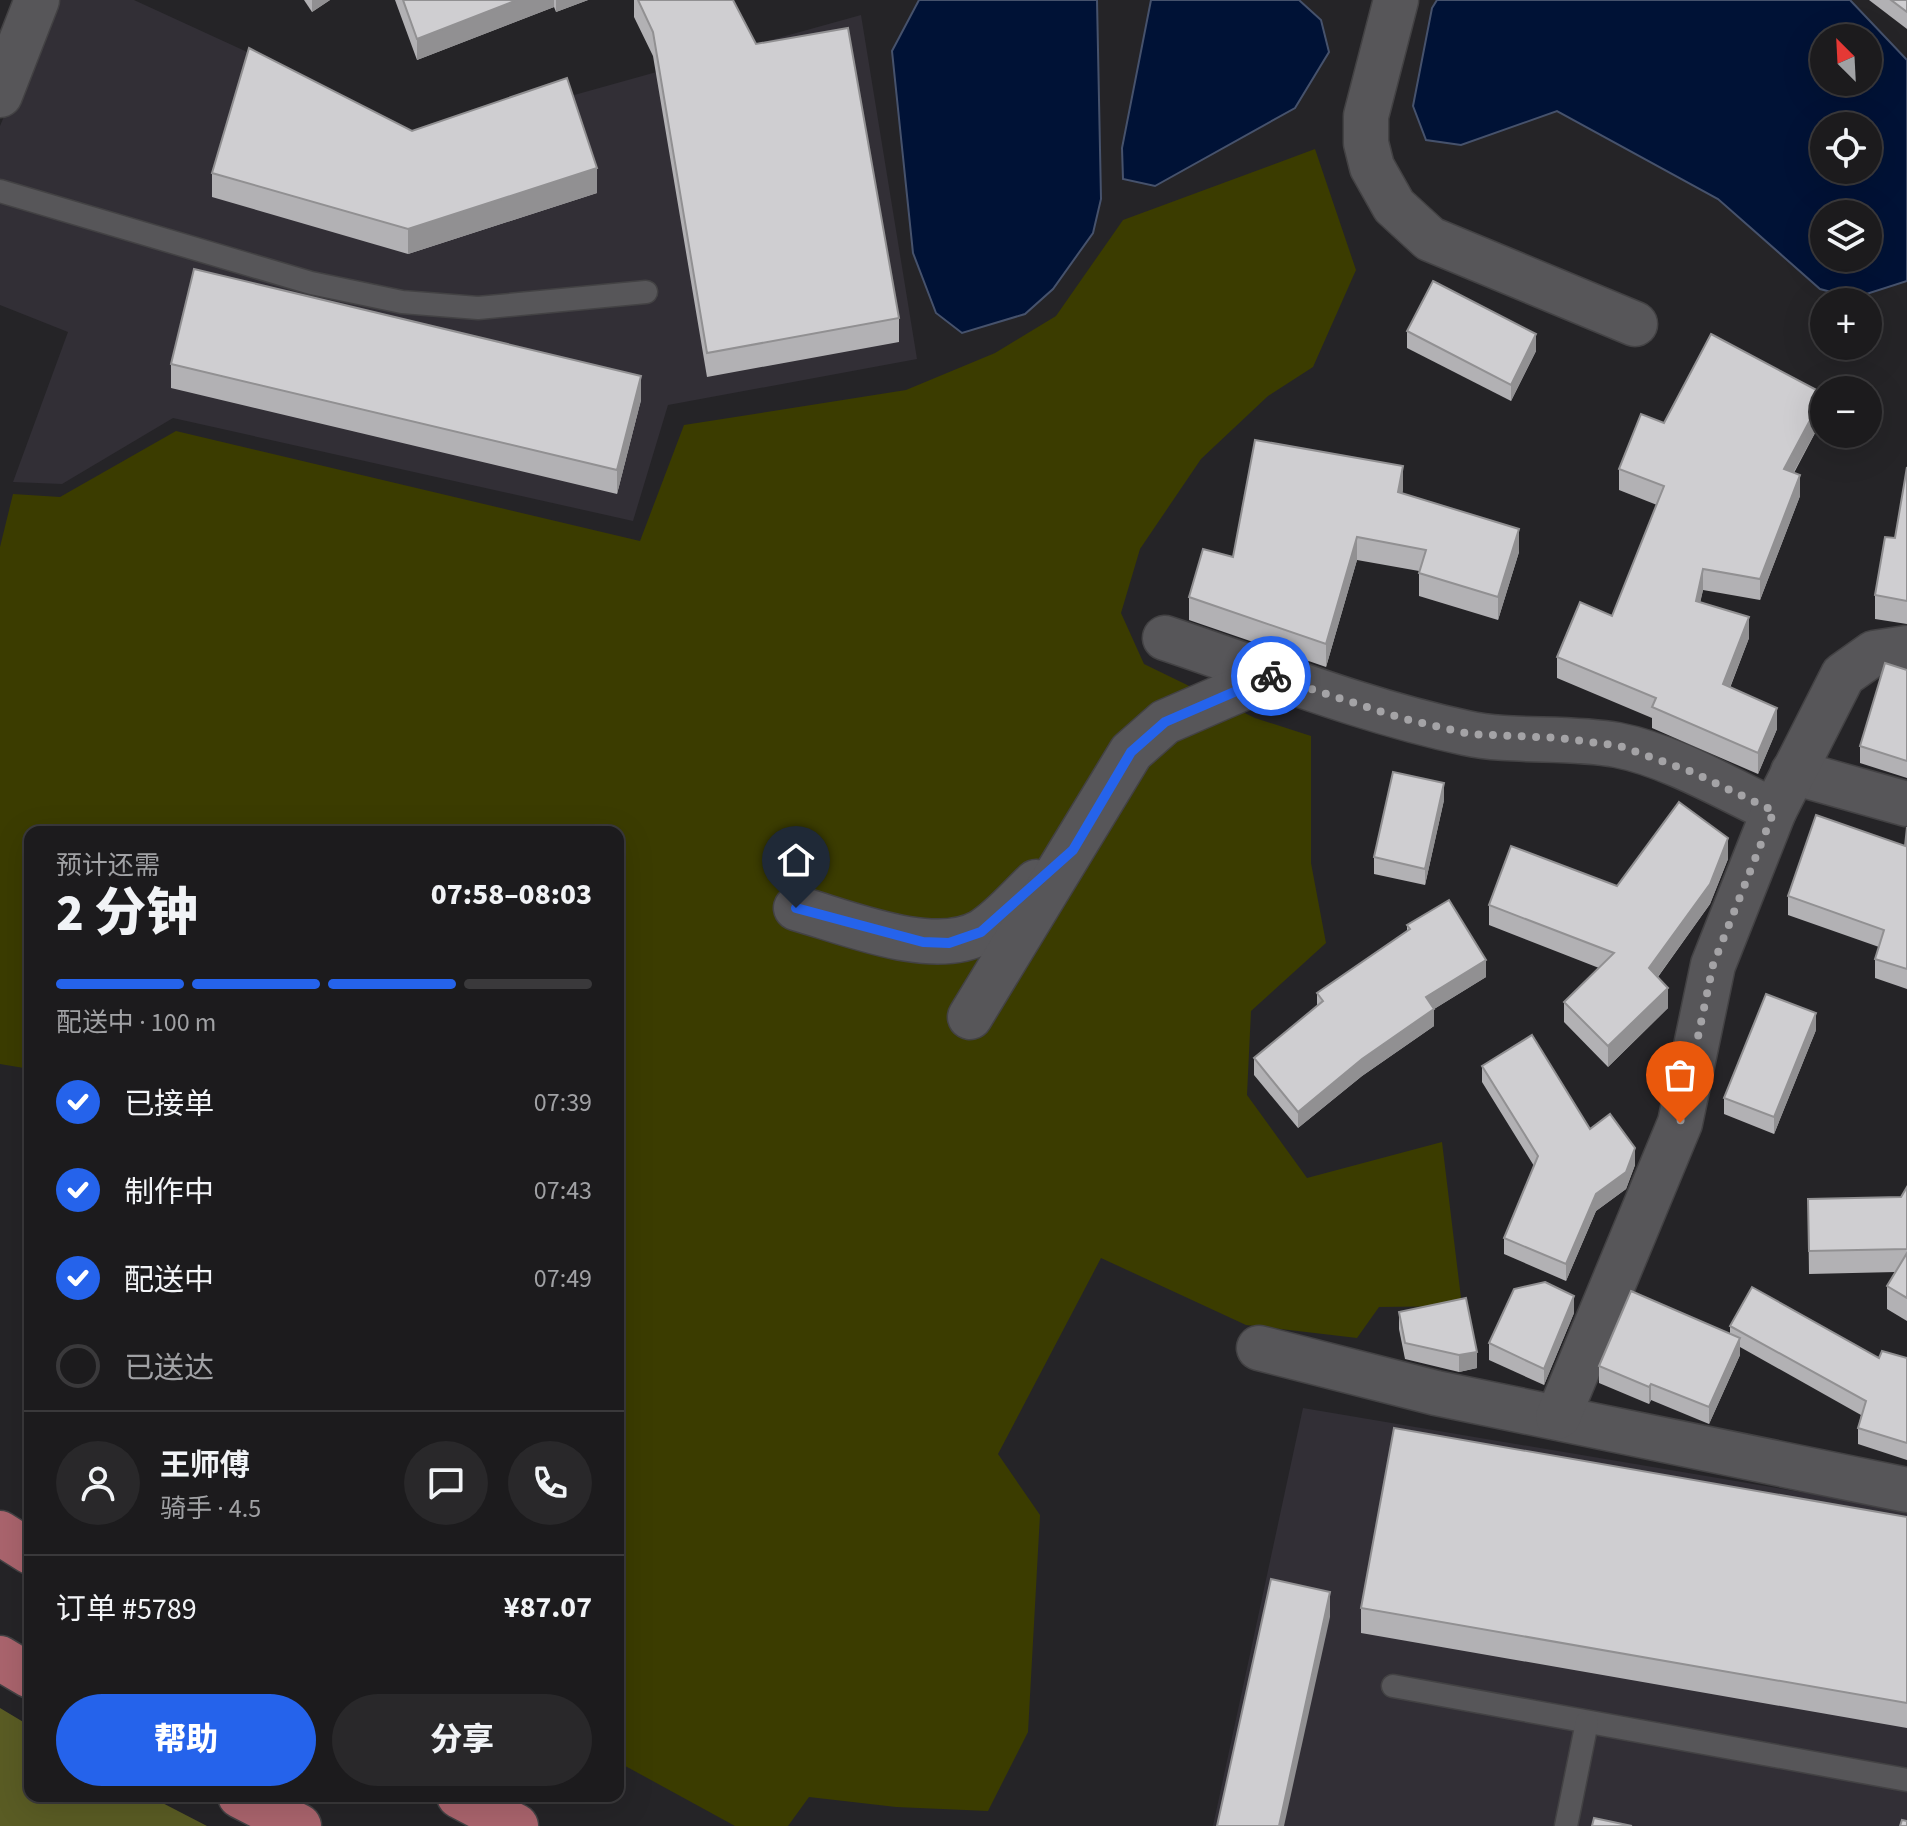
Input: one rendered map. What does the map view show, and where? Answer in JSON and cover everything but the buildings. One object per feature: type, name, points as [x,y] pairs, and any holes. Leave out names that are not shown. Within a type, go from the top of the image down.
[{"type":"main road","points":[[0,1533],[24,1548]]},
{"type":"main road","points":[[0,1658],[24,1672]]},
{"type":"main road","points":[[252,1802],[299,1826]]},
{"type":"main road","points":[[470,1802],[516,1826]]},
{"type":"street","points":[[0,95],[37,0]]},
{"type":"street","points":[[1396,0],[1366,116],[1366,143],[1372,167],[1394,206],[1430,239],[1635,324]]},
{"type":"street","points":[[1165,638],[1401,718],[1470,734],[1560,738],[1620,746],[1692,772],[1774,811]]},
{"type":"street","points":[[1558,1417],[1680,1123],[1713,965],[1774,811],[1843,675],[1874,653],[1907,648]]},
{"type":"street","points":[[970,1017],[1131,752],[1165,722],[1273,675]]},
{"type":"street","points":[[1793,772],[1907,804]]},
{"type":"street","points":[[796,908],[923,942],[949,943],[981,932],[1073,850]]},
{"type":"street","points":[[1259,1348],[1436,1393],[1907,1490]]},
{"type":"lane","points":[[0,191],[311,283],[402,302],[478,308],[646,292]]},
{"type":"lane","points":[[1393,1686],[1907,1780]]},
{"type":"lane","points":[[1566,1826],[1587,1722]]},
{"type":"shaded area","points":[[52,0],[134,0],[245,51],[413,140],[861,15],[917,359],[668,405],[633,521],[173,418],[62,484],[13,482],[68,332],[0,305],[0,126]]},
{"type":"shaded area","points":[[1315,149],[1356,270],[1313,367],[1268,396],[1201,459],[1140,549],[1121,613],[1144,664],[1255,718],[1311,736],[1311,863],[1326,943],[1251,1011],[1247,1095],[1307,1178],[1442,1142],[1462,1306],[1379,1307],[1357,1338],[1246,1325],[1101,1258],[998,1454],[1040,1515],[1028,1732],[988,1811],[896,1807],[809,1797],[788,1826],[735,1826],[624,1765],[624,826],[24,826],[24,1068],[0,1064],[0,547],[13,494],[60,497],[176,431],[640,541],[684,425],[906,390],[995,353],[1056,316],[1123,220]]},
{"type":"shaded area","points":[[1303,1408],[1907,1510],[1907,1826],[1213,1826]]},
{"type":"shaded area","points":[[0,1708],[24,1722],[24,1802],[161,1802],[207,1826],[0,1826]]},
{"type":"water","points":[[919,0],[1097,0],[1101,199],[1093,233],[1053,289],[1025,314],[962,333],[936,313],[913,253],[892,51]]},
{"type":"water","points":[[1151,0],[1299,0],[1321,20],[1329,52],[1295,108],[1155,186],[1123,179],[1122,148]]},
{"type":"water","points":[[1437,0],[1850,0],[1873,24],[1810,24],[1810,96],[1882,96],[1882,34],[1907,60],[1907,281],[1882,289],[1819,288],[1718,199],[1557,111],[1461,145],[1426,140],[1413,106],[1432,8]]},
{"type":"way so far","points":[[1271,676],[1401,718],[1470,734],[1560,738],[1620,746],[1692,772],[1774,811],[1729,917],[1713,965],[1680,1123]]},
{"type":"route","points":[[796,908],[923,942],[949,943],[981,932],[1073,850],[1131,752],[1165,722],[1271,676]]}]
